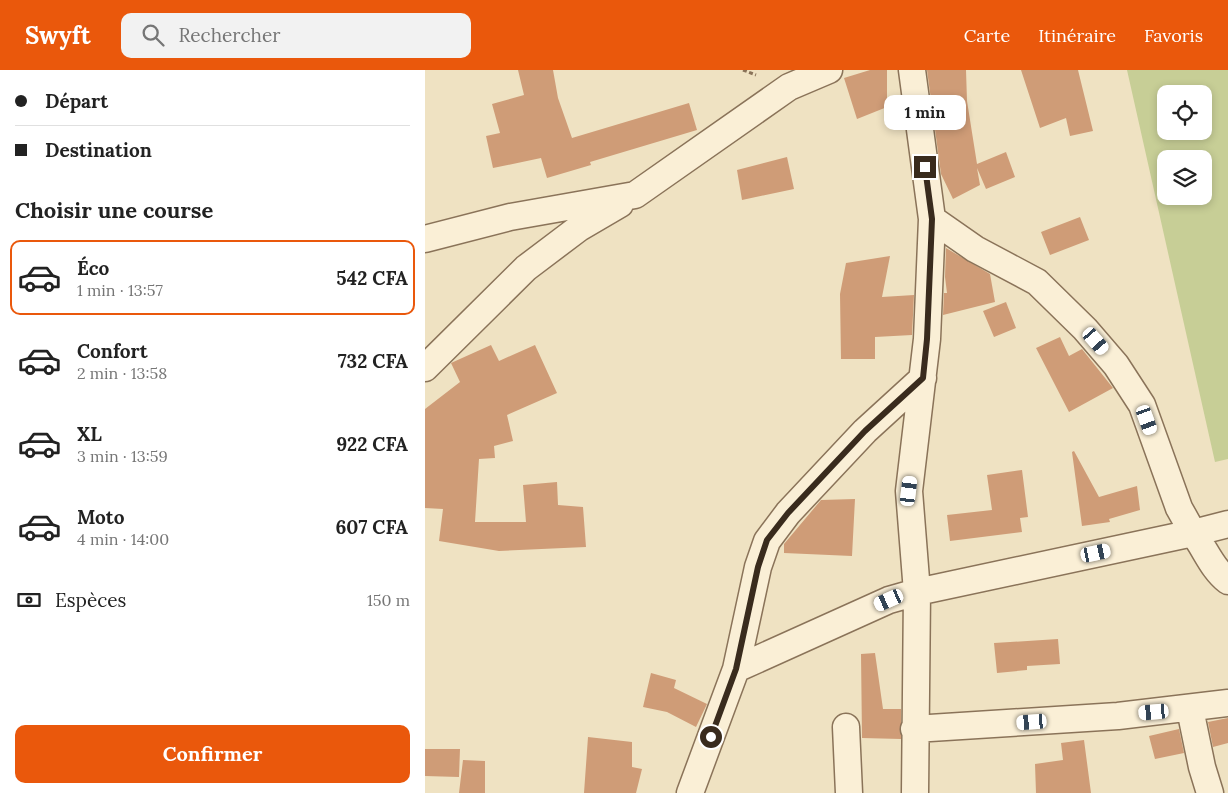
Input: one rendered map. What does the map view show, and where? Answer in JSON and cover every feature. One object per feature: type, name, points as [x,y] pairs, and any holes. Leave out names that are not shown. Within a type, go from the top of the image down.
[{"type":"street","points":[[425,368],[526,268],[579,228],[635,196],[789,87],[829,70]]},
{"type":"street","points":[[912,70],[932,219],[927,339],[909,491],[917,592],[914,729],[915,793]]},
{"type":"street","points":[[425,239],[510,218],[635,196]]},
{"type":"street","points":[[932,219],[975,249],[1037,282],[1085,329],[1116,365],[1142,405],[1179,508],[1214,566],[1228,581]]},
{"type":"street","points":[[690,793],[736,669],[758,567],[767,540],[788,513],[865,431],[923,378]]},
{"type":"street","points":[[736,669],[889,600],[917,592],[1228,524]]},
{"type":"street","points":[[914,729],[1190,709],[1228,703]]},
{"type":"street","points":[[1190,709],[1201,766],[1210,793]]},
{"type":"street","points":[[846,727],[849,793]]},
{"type":"green space","points":[[1127,70],[1228,70],[1228,459],[1215,462],[1157,205],[1212,205],[1212,150],[1157,150],[1157,204]]},
{"type":"building","points":[[518,70],[553,70],[558,98],[572,138],[689,103],[697,130],[590,162],[591,165],[547,178],[541,158],[493,168],[486,136],[500,133],[492,104],[524,95]]},
{"type":"building","points":[[870,70],[887,70],[887,107],[857,119],[844,78]]},
{"type":"building","points":[[927,70],[966,70],[967,101],[977,164],[1006,152],[1015,177],[986,189],[977,168],[980,185],[953,199],[941,174]]},
{"type":"building","points":[[1021,70],[1078,70],[1093,131],[1070,136],[1066,118],[1040,128]]},
{"type":"building","points":[[787,157],[794,189],[742,200],[737,170]]},
{"type":"building","points":[[1080,217],[1089,240],[1050,255],[1041,232]]},
{"type":"building","points":[[946,248],[990,274],[995,302],[943,315],[944,293],[947,293],[945,277]]},
{"type":"building","points":[[890,256],[882,297],[914,295],[912,335],[875,337],[875,359],[841,359],[840,294],[846,263]]},
{"type":"building","points":[[1006,302],[1016,328],[994,337],[983,311]]},
{"type":"building","points":[[1060,337],[1069,356],[1082,349],[1113,388],[1069,412],[1036,348]]},
{"type":"building","points":[[491,345],[499,361],[535,345],[557,393],[507,415],[513,441],[494,446],[495,458],[479,459],[475,522],[526,522],[523,485],[557,482],[558,505],[583,507],[586,547],[499,551],[439,541],[443,509],[425,508],[425,409],[460,382],[451,363]]},
{"type":"building","points":[[1074,451],[1099,497],[1137,486],[1140,510],[1109,519],[1110,522],[1082,526],[1072,452]]},
{"type":"building","points":[[1022,470],[1028,517],[1020,518],[1022,532],[950,541],[947,515],[992,510],[987,475]]},
{"type":"building","points":[[855,499],[852,556],[784,553],[784,544],[821,500]]},
{"type":"building","points":[[1058,639],[1060,664],[1027,666],[1027,670],[997,673],[994,643]]},
{"type":"building","points":[[875,653],[883,709],[901,709],[901,739],[862,738],[861,654]]},
{"type":"building","points":[[651,673],[676,680],[674,688],[707,704],[696,727],[667,712],[643,707]]},
{"type":"building","points":[[1228,718],[1228,743],[1213,747],[1208,722]]},
{"type":"building","points":[[1179,729],[1184,753],[1155,759],[1149,736]]},
{"type":"building","points":[[588,737],[632,742],[632,767],[642,769],[636,793],[584,793]]},
{"type":"building","points":[[1084,740],[1091,793],[1036,793],[1035,764],[1063,760],[1061,743]]},
{"type":"building","points":[[425,749],[460,749],[459,777],[425,776]]},
{"type":"building","points":[[463,760],[485,761],[485,793],[459,793]]},
{"type":"route","points":[[711,737],[736,669],[758,567],[767,540],[788,513],[865,431],[923,378],[927,339],[932,219],[925,167]]}]
